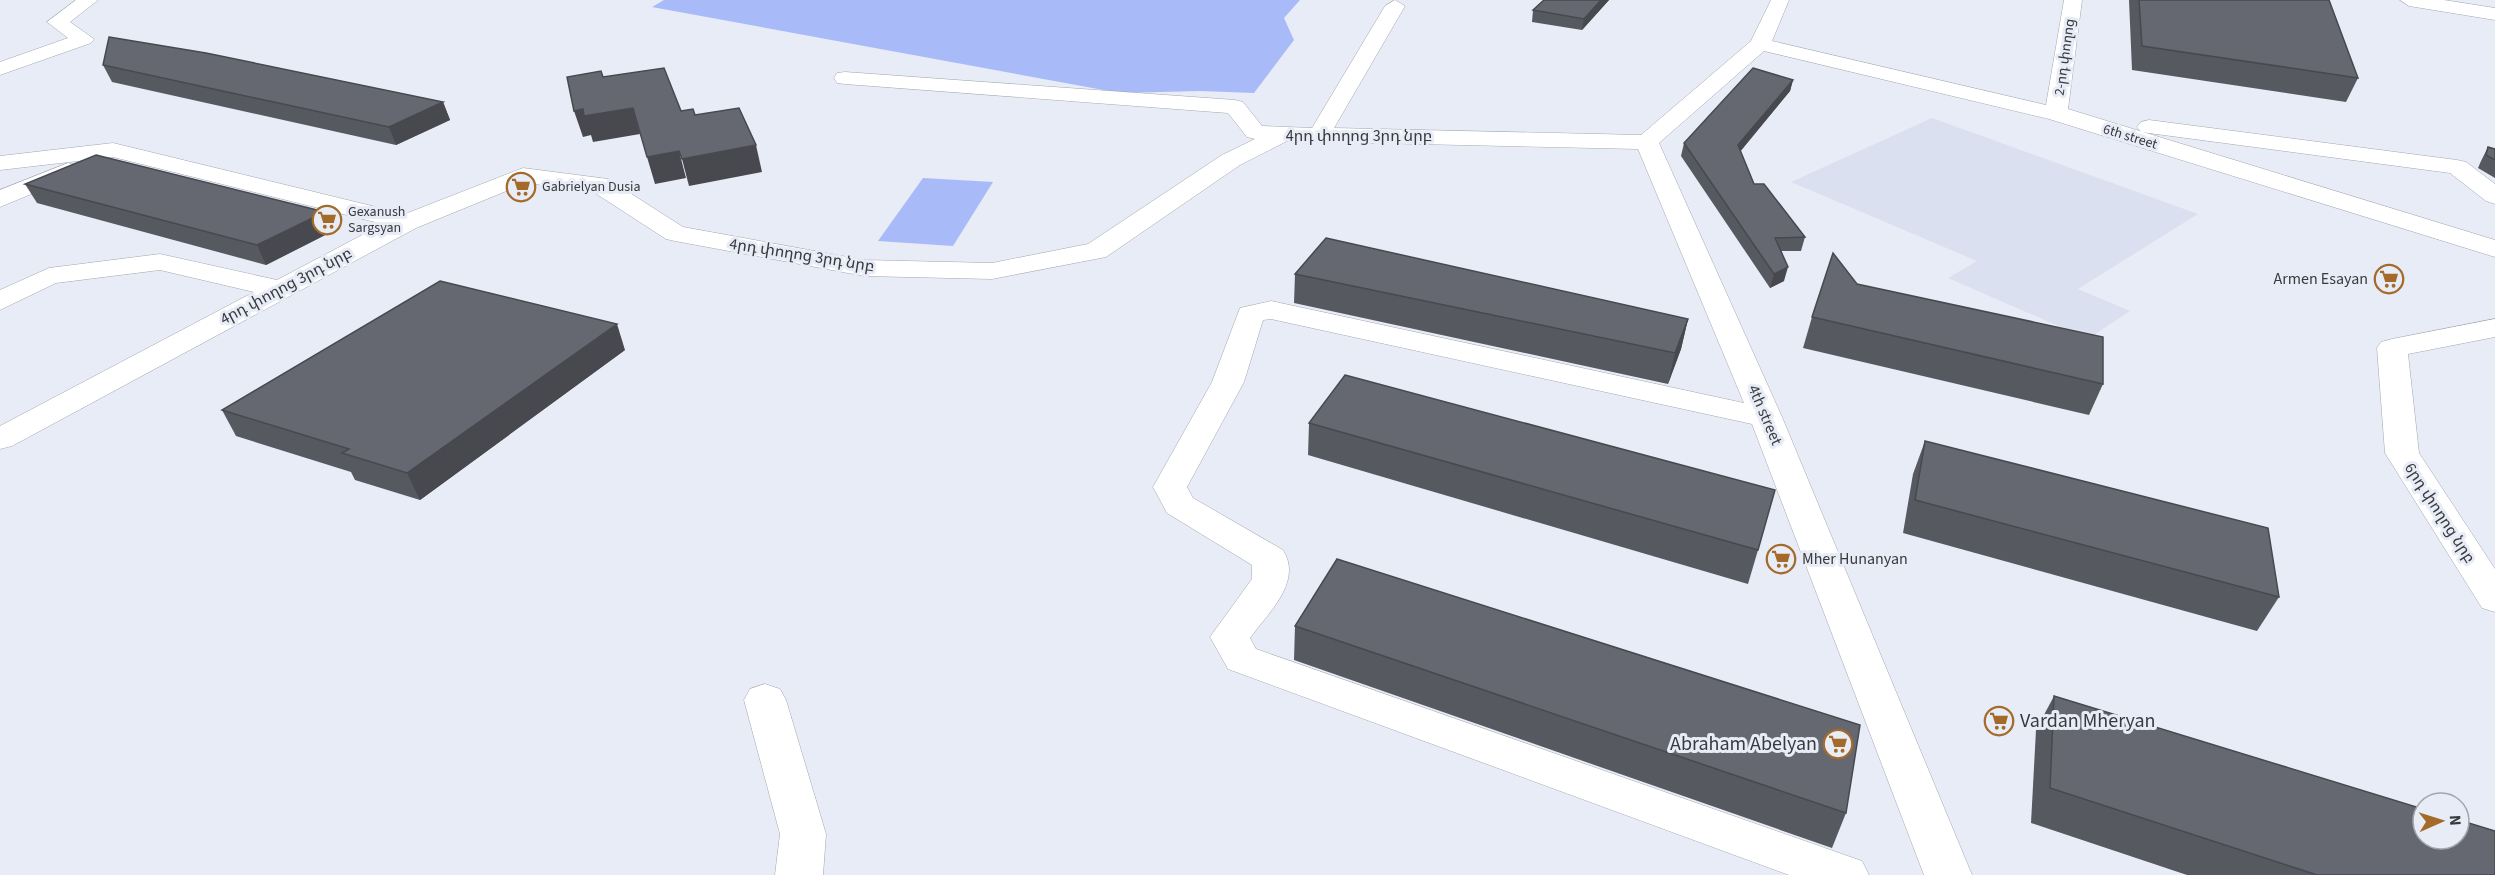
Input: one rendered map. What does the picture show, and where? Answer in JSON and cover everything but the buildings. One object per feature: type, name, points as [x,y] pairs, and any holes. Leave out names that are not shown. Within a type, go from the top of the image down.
[{"type":"street","points":[[0,69],[84,39],[57,22],[89,0]]},
{"type":"street","points":[[1647,142],[1760,44],[1780,0]]},
{"type":"street","name":"2-րդ փողոց","points":[[2056,114],[2073,0]]},
{"type":"street","points":[[2409,0],[2495,14]]},
{"type":"street","points":[[1320,134],[1395,6]]},
{"type":"street","name":"6th street","points":[[1760,44],[2056,114],[2495,249]]},
{"type":"street","points":[[845,78],[1235,107],[1255,132],[1283,134]]},
{"type":"street","points":[[2056,114],[2457,167],[2495,196]]},
{"type":"street","name":"4րդ փողոց 3րդ նրբ","points":[[0,439],[407,222],[523,175],[599,184],[675,233],[864,268],[992,271],[1096,251],[1231,159],[1283,134],[1647,142]]},
{"type":"street","name":"4th street","points":[[1647,142],[1766,417],[1948,875]]},
{"type":"street","points":[[0,163],[114,150],[407,222]]},
{"type":"street","points":[[0,199],[114,150]]},
{"type":"street","points":[[0,301],[49,276],[160,262],[278,290]]},
{"type":"street","points":[[1766,417],[1271,310],[1250,314],[1228,382],[1170,487],[1179,505],[1270,559],[1270,581],[1230,637],[1242,659],[1845,875]]},
{"type":"street","name":"6րդ փողոց նրբ","points":[[2495,328],[2392,348],[2402,453],[2495,599]]},
{"type":"street","points":[[765,700],[803,834],[799,875]]},
{"type":"shaded area","points":[[664,0],[1300,0],[1284,18],[1294,40],[1254,93],[1200,91],[1120,93],[652,7]]},
{"type":"shaded area","points":[[1932,118],[2198,214],[2078,289],[2130,311],[2088,339],[1948,278],[1977,261],[1791,182]]},
{"type":"shaded area","points":[[923,178],[993,182],[953,246],[878,241]]},
{"type":"place","name":"Gabrielyan Dusia","points":[[521,187]]},
{"type":"place","name":"Gexanush Sargsyan","points":[[327,220]]},
{"type":"place","name":"Armen Esayan","points":[[2389,279]]},
{"type":"place","name":"Mher Hunanyan","points":[[1781,559]]},
{"type":"place","name":"Vardan Mheryan","points":[[1999,721]]},
{"type":"place","name":"Abraham Abelyan","points":[[1838,744]]}]
